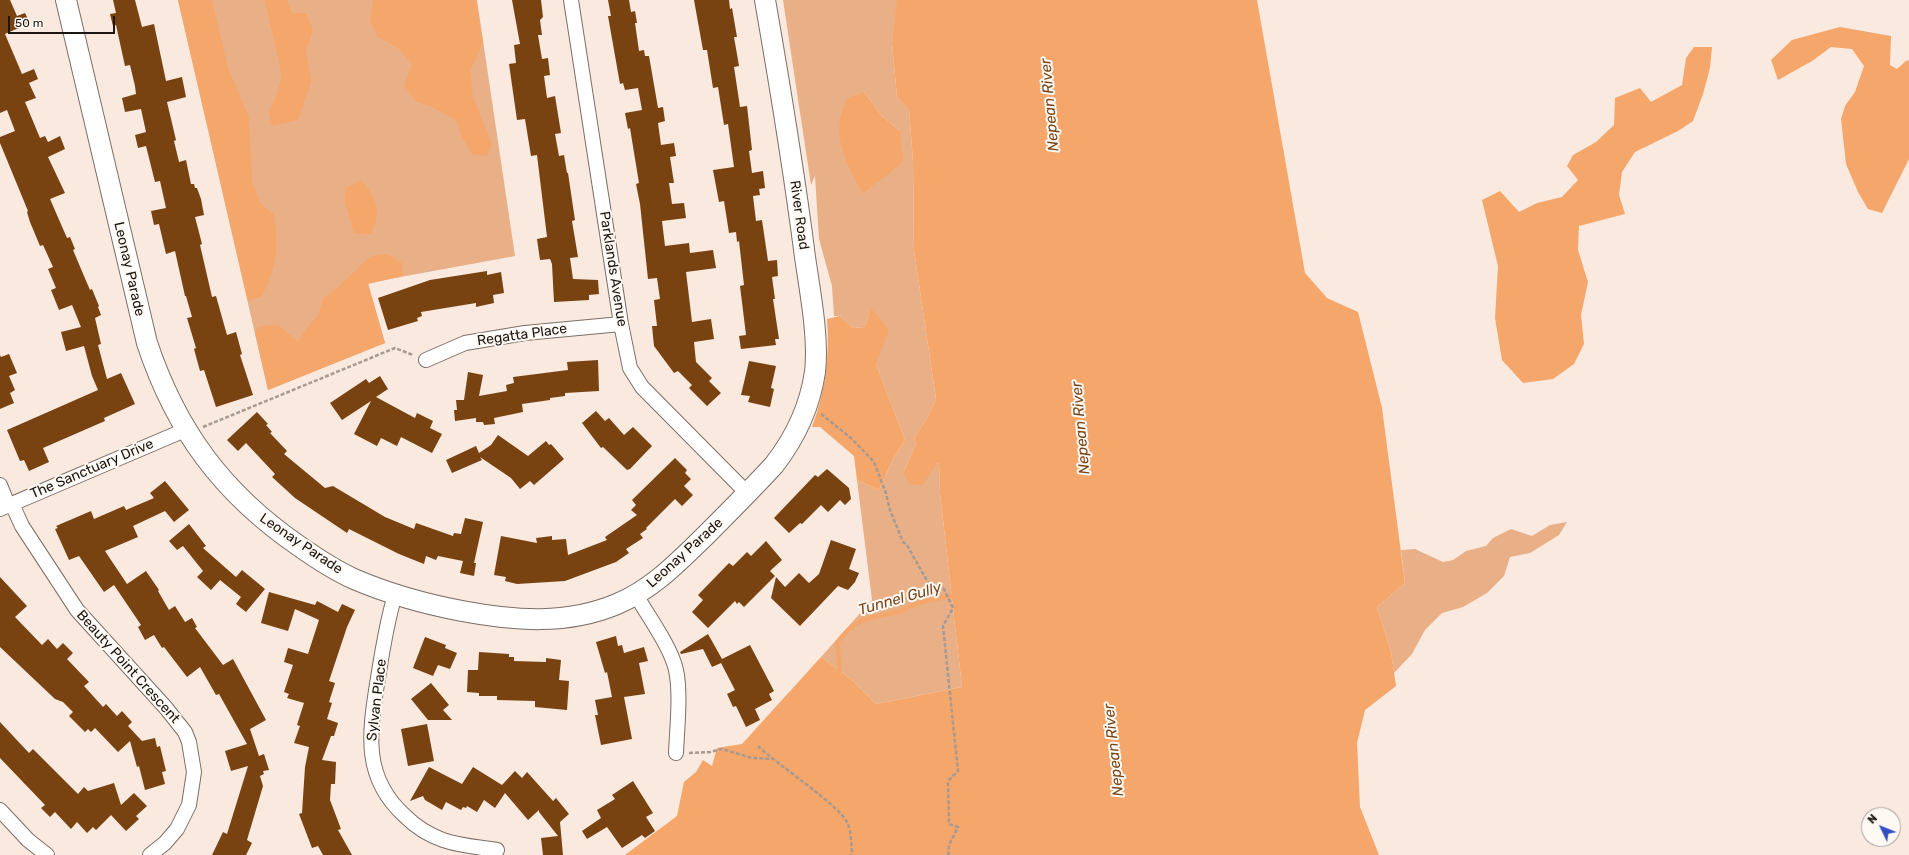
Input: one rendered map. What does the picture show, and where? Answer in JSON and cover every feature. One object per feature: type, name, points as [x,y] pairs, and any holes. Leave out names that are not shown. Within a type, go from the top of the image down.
[{"type":"street","name":"Leonay Parade","points":[[66,0],[143,330],[156,369],[185,430],[203,457],[226,484],[257,514],[321,561],[354,579],[395,595],[436,606],[476,614],[544,620],[563,619],[593,612],[636,594],[670,570],[747,494],[787,448],[797,429]]},
{"type":"street","name":"Parklands Avenue","points":[[571,0],[621,324],[630,368],[642,387],[747,494]]},
{"type":"street","name":"River Road","points":[[765,0],[789,139],[814,330],[815,370],[805,409],[797,429]]},
{"type":"street","name":"Regatta Place","points":[[426,360],[465,343],[525,333],[621,324]]},
{"type":"street","name":"The Sanctuary Drive","points":[[7,506],[185,430]]},
{"type":"street","name":"Beauty Point Crescent","points":[[0,485],[7,506],[22,526],[77,610],[166,708],[185,732],[189,742],[194,772],[189,805],[177,829],[165,843],[150,855]]},
{"type":"street","points":[[636,594],[671,656],[676,671],[678,685],[676,753]]},
{"type":"street","name":"Sylvan Place","points":[[395,595],[387,622],[371,726],[372,758],[380,785],[401,813],[426,832],[454,844],[497,850]]},
{"type":"street","points":[[0,810],[28,840],[47,855]]},
{"type":"path","points":[[185,430],[203,427],[395,348],[426,360]]},
{"type":"path","points":[[818,412],[851,438],[874,462],[886,493],[890,510],[903,542],[907,545],[930,586],[944,589],[953,608],[943,626],[958,771],[948,781],[949,824],[958,827],[949,845],[948,855]]},
{"type":"path","points":[[758,746],[772,759],[838,809],[844,816],[848,824],[852,851],[851,855]]},
{"type":"path","points":[[676,753],[710,752],[722,749],[752,758],[772,759]]},
{"type":"shaded area","points":[[178,0],[477,0],[515,256],[368,283],[385,343],[268,390]]},
{"type":"shaded area","points":[[178,0],[212,0],[228,68],[249,117],[252,181],[260,203],[274,215],[276,227],[276,257],[274,266],[262,296],[248,301]]},
{"type":"shaded area","points":[[265,0],[287,0],[292,13],[306,13],[313,30],[306,51],[311,82],[298,120],[272,126],[269,111],[276,97],[282,76]]},
{"type":"shaded area","points":[[373,0],[476,0],[483,43],[470,71],[473,96],[492,145],[486,156],[473,155],[462,137],[456,120],[432,107],[417,102],[404,86],[412,64],[398,48],[378,37],[370,21]]},
{"type":"shaded area","points":[[783,0],[897,0],[898,2],[892,43],[897,97],[909,108],[913,161],[914,250],[936,399],[928,417],[914,438],[916,444],[903,473],[939,463],[940,493],[962,687],[876,704],[853,681],[821,657],[872,600],[857,480],[879,490],[893,459],[905,440],[876,364],[871,309],[865,327],[853,328],[840,316],[834,316],[832,286],[819,239],[815,176],[811,185]],"holes":[[[864,92],[882,116],[900,131],[878,181],[863,194]]]},
{"type":"shaded area","points":[[897,0],[1257,0],[1305,273],[1327,298],[1358,312],[1382,408],[1405,583],[1377,607],[1391,652],[1396,686],[1365,710],[1357,743],[1360,807],[1379,855],[625,855],[677,816],[684,782],[696,772],[703,760],[712,766],[717,748],[742,744],[821,657],[853,681],[876,704],[962,687],[940,493],[939,463],[936,464],[923,485],[910,484],[903,473],[916,444],[914,438],[928,417],[936,399],[914,250],[913,161],[909,109],[897,97],[892,43]]},
{"type":"shaded area","points":[[1840,27],[1891,36],[1890,65],[1897,69],[1907,60],[1909,61],[1909,159],[1882,213],[1868,209],[1858,192],[1846,164],[1841,119],[1845,106],[1855,92],[1864,66],[1852,49],[1831,47],[1812,61],[1778,80],[1771,60],[1792,40]]},
{"type":"shaded area","points":[[1694,47],[1712,47],[1710,68],[1703,94],[1693,121],[1678,131],[1635,152],[1622,172],[1619,195],[1625,214],[1579,226],[1578,250],[1588,282],[1581,315],[1584,344],[1574,364],[1553,379],[1523,383],[1502,360],[1495,318],[1498,266],[1482,200],[1500,191],[1519,212],[1537,203],[1562,197],[1578,180],[1567,166],[1573,155],[1596,142],[1614,125],[1615,98],[1640,88],[1651,102],[1682,85],[1686,58]]},
{"type":"shaded area","points":[[864,92],[882,116],[900,131],[903,162],[863,194],[842,149],[839,130],[841,117],[847,98]]},
{"type":"shaded area","points":[[361,180],[371,193],[376,205],[377,218],[371,234],[354,234],[345,202],[345,189]]},
{"type":"shaded area","points":[[387,254],[402,263],[403,276],[368,284],[385,343],[268,390],[255,333],[258,327],[277,324],[298,342],[319,314],[323,298],[335,290],[371,256]]},
{"type":"shaded area","points":[[871,308],[889,330],[876,364],[905,440],[893,459],[879,490],[857,480],[854,456],[820,427],[812,427],[826,374],[828,347],[827,319],[840,316],[853,328],[865,327]]},
{"type":"shaded area","points":[[1567,522],[1559,535],[1530,553],[1510,557],[1504,576],[1487,593],[1463,607],[1442,613],[1425,630],[1412,654],[1394,673],[1391,652],[1377,607],[1405,583],[1401,550],[1415,549],[1443,562],[1453,560],[1466,551],[1486,546],[1493,538],[1511,529],[1532,536],[1550,525]]},
{"type":"building","points":[[0,0],[10,0],[17,16],[25,13],[30,23],[5,34],[22,74],[34,69],[38,79],[29,83],[36,98],[25,102],[40,138],[45,136],[48,142],[60,136],[65,149],[48,157],[65,193],[50,199],[67,238],[70,237],[75,249],[73,250],[90,290],[92,289],[99,306],[101,315],[95,318],[101,344],[98,345],[107,379],[121,373],[135,404],[104,418],[105,421],[43,448],[49,462],[29,471],[24,460],[20,461],[7,430],[98,390],[92,376],[84,346],[66,351],[61,332],[81,327],[72,305],[59,310],[51,290],[56,288],[48,269],[53,267],[43,245],[40,246],[30,222],[28,211],[0,143],[0,137],[15,131],[7,110],[0,113]]},
{"type":"building","points":[[113,0],[135,0],[142,27],[154,24],[166,81],[182,77],[186,97],[167,102],[176,140],[174,141],[179,162],[186,160],[191,184],[194,184],[195,188],[197,188],[201,199],[204,215],[195,217],[202,244],[200,245],[212,297],[216,296],[227,335],[236,332],[242,354],[240,355],[253,395],[216,407],[204,370],[200,371],[194,349],[196,348],[187,318],[192,317],[185,296],[175,251],[166,254],[159,224],[154,225],[151,211],[166,208],[160,181],[155,182],[146,146],[138,148],[135,135],[146,132],[141,109],[125,112],[122,98],[136,94],[130,65],[125,66],[116,25],[113,26],[110,14],[116,13]]},
{"type":"building","points":[[512,0],[541,0],[543,17],[540,20],[542,35],[538,35],[542,59],[548,58],[550,75],[544,76],[547,98],[555,96],[561,133],[555,134],[559,156],[564,155],[575,220],[572,221],[578,257],[570,258],[573,279],[598,280],[599,294],[589,295],[589,300],[554,302],[552,264],[550,259],[540,260],[537,239],[547,237],[537,155],[531,156],[525,119],[517,120],[509,64],[516,63],[514,45],[520,44]]},
{"type":"building","points":[[608,0],[629,0],[631,12],[635,11],[639,51],[644,50],[645,56],[649,56],[658,108],[663,107],[665,121],[658,123],[661,145],[674,143],[676,156],[670,157],[674,183],[669,183],[672,204],[684,203],[686,218],[662,221],[665,246],[689,243],[690,253],[713,250],[716,268],[686,272],[692,322],[711,319],[714,339],[694,342],[696,362],[712,378],[709,381],[721,393],[707,406],[689,388],[692,385],[678,371],[674,373],[654,346],[652,326],[657,326],[654,300],[660,299],[657,278],[648,279],[640,204],[636,184],[639,183],[630,128],[628,129],[625,113],[642,110],[638,88],[625,90],[623,83],[620,84],[608,16],[611,16]]},
{"type":"building","points":[[694,0],[729,0],[730,9],[732,8],[737,37],[734,37],[739,66],[734,67],[740,107],[747,106],[752,150],[749,151],[752,173],[763,171],[765,188],[759,189],[760,195],[753,196],[756,221],[762,220],[768,261],[777,260],[778,276],[772,277],[775,299],[773,299],[779,339],[775,339],[776,345],[741,349],[739,336],[746,335],[740,286],[744,285],[739,241],[737,242],[736,232],[729,233],[724,201],[719,202],[713,170],[734,167],[728,124],[724,125],[718,87],[713,88],[707,50],[703,50]]},
{"type":"building","points":[[487,271],[487,275],[501,272],[504,293],[493,295],[494,303],[476,307],[476,303],[421,312],[422,316],[417,318],[418,321],[388,330],[378,298],[430,280]]},
{"type":"building","points":[[9,354],[17,373],[9,376],[15,390],[10,393],[14,403],[0,409],[0,355],[1,357]]},
{"type":"building","points":[[598,360],[599,391],[565,393],[565,396],[550,398],[550,400],[522,404],[523,412],[494,418],[495,424],[484,425],[483,422],[476,422],[476,418],[455,421],[454,410],[457,410],[456,400],[464,400],[468,372],[483,375],[479,396],[507,391],[506,385],[514,383],[513,377],[568,370],[567,362]]},
{"type":"building","points":[[749,361],[776,366],[771,388],[774,389],[770,407],[748,402],[750,396],[741,395]]},
{"type":"building","points":[[380,376],[388,389],[376,397],[415,418],[417,413],[433,421],[430,428],[442,434],[432,453],[401,437],[397,446],[381,438],[377,446],[354,434],[371,401],[342,420],[330,403],[366,379],[369,383]]},
{"type":"building","points":[[596,411],[605,421],[609,418],[624,435],[633,427],[652,446],[630,469],[627,470],[603,447],[601,448],[582,423]]},
{"type":"building","points":[[257,412],[268,424],[266,425],[272,432],[270,433],[287,451],[284,454],[325,488],[333,486],[385,517],[414,529],[416,523],[453,536],[454,533],[461,534],[465,518],[483,522],[474,563],[476,563],[474,576],[460,573],[463,561],[438,556],[436,560],[426,556],[424,564],[399,554],[349,529],[347,533],[295,498],[272,477],[275,474],[246,443],[238,451],[227,440]]},
{"type":"building","points":[[498,435],[528,456],[546,441],[549,445],[551,444],[564,459],[534,485],[530,481],[520,489],[511,478],[480,457],[482,460],[452,473],[446,460],[476,446],[479,453],[491,445]]},
{"type":"building","points":[[675,458],[687,470],[685,473],[691,479],[684,486],[693,495],[682,506],[675,499],[646,528],[647,529],[640,534],[643,538],[626,549],[629,553],[616,562],[565,581],[517,584],[505,581],[506,577],[494,575],[501,536],[537,543],[536,538],[552,536],[552,540],[566,539],[568,555],[607,540],[605,537],[637,515],[631,510],[636,505],[632,500]]},
{"type":"building","points":[[827,469],[849,488],[851,499],[845,505],[840,500],[828,512],[821,505],[802,524],[800,523],[789,533],[774,518],[815,475],[818,477]]},
{"type":"building","points":[[165,481],[189,510],[174,522],[165,511],[133,526],[138,537],[105,551],[127,584],[146,571],[159,590],[158,591],[169,610],[175,606],[185,622],[192,618],[197,627],[195,628],[223,665],[233,659],[266,720],[250,729],[259,756],[264,754],[269,770],[263,771],[264,774],[260,776],[263,786],[247,840],[252,843],[246,855],[212,855],[223,832],[227,834],[248,766],[231,771],[225,751],[247,744],[219,694],[216,695],[200,667],[187,677],[164,647],[162,648],[154,635],[145,640],[138,627],[141,625],[114,585],[104,592],[79,556],[69,560],[55,529],[58,528],[56,526],[91,511],[94,519],[124,506],[126,510],[154,498],[150,493]]},
{"type":"building","points":[[189,524],[206,546],[203,548],[236,577],[242,570],[265,589],[246,612],[236,604],[241,597],[220,580],[211,590],[197,577],[203,571],[183,546],[177,550],[169,541]]},
{"type":"building","points":[[831,540],[856,549],[849,569],[859,573],[855,582],[848,590],[838,586],[800,626],[771,598],[776,577],[785,587],[799,573],[809,583],[819,574]]},
{"type":"building","points":[[766,541],[782,560],[770,571],[775,576],[744,607],[739,602],[737,604],[735,601],[708,628],[692,612],[703,600],[698,595],[729,563],[733,566],[747,552],[751,556]]},
{"type":"building","points":[[0,577],[27,606],[15,617],[42,645],[48,639],[57,649],[63,643],[73,653],[67,659],[89,682],[84,686],[103,707],[106,704],[117,716],[122,711],[132,722],[128,726],[142,741],[155,738],[157,747],[160,746],[166,771],[162,772],[165,784],[145,790],[139,766],[137,767],[130,741],[118,752],[95,728],[91,732],[88,729],[85,732],[69,716],[73,712],[63,702],[55,699],[0,647]]},
{"type":"building","points":[[269,592],[315,605],[317,601],[338,612],[342,604],[355,610],[347,627],[329,681],[335,683],[329,702],[332,703],[327,719],[338,723],[334,736],[331,736],[322,760],[336,762],[335,784],[331,784],[330,800],[341,829],[338,830],[352,855],[323,855],[318,846],[312,848],[299,814],[302,813],[305,767],[309,747],[294,743],[300,726],[297,725],[304,703],[287,698],[289,694],[284,692],[293,665],[284,662],[288,648],[308,654],[319,620],[295,609],[288,631],[261,623]]},
{"type":"building","points":[[708,634],[722,659],[750,645],[774,691],[769,694],[772,700],[755,709],[760,720],[746,727],[736,706],[733,707],[727,694],[735,690],[721,663],[712,667],[703,649],[681,654],[680,652]]},
{"type":"building","points":[[616,636],[618,646],[622,645],[624,653],[644,647],[648,661],[639,663],[645,694],[624,697],[632,739],[601,745],[595,715],[598,715],[595,700],[612,697],[607,672],[605,673],[596,642]]},
{"type":"building","points":[[425,637],[446,645],[445,648],[457,653],[450,669],[438,665],[433,676],[413,668]]},
{"type":"building","points":[[479,652],[509,654],[509,657],[514,657],[514,661],[546,662],[546,658],[561,660],[559,680],[569,681],[567,710],[535,707],[535,701],[497,700],[497,696],[479,696],[479,693],[467,692],[468,670],[478,670]]},
{"type":"building","points":[[431,683],[449,705],[443,710],[452,720],[428,720],[411,699]]},
{"type":"building","points":[[0,722],[29,753],[33,749],[78,794],[84,787],[88,791],[114,783],[121,805],[134,793],[147,806],[136,816],[139,819],[126,831],[111,815],[96,830],[93,827],[87,833],[77,822],[71,829],[55,812],[50,817],[41,808],[45,805],[0,758]]},
{"type":"building","points":[[427,724],[434,761],[408,766],[401,729]]},
{"type":"building","points":[[429,767],[462,784],[473,767],[502,785],[515,771],[522,778],[527,772],[553,801],[556,798],[569,814],[560,822],[563,855],[543,855],[541,838],[558,836],[539,810],[528,820],[505,793],[495,808],[484,800],[477,812],[467,806],[466,808],[463,807],[461,810],[446,802],[442,810],[425,800],[423,796],[410,801]]},
{"type":"building","points":[[633,781],[653,813],[646,817],[655,831],[645,838],[642,835],[622,848],[607,827],[587,839],[582,831],[601,818],[597,810],[615,799],[612,795]]},
{"type":"waterway","name":"Tunnel Gully","points":[[702,855],[712,828],[757,779],[797,740],[824,717],[836,692],[840,666],[837,643],[844,634],[858,623],[873,617],[902,611],[912,605],[957,595]]},
{"type":"water label","name":"Nepean River","points":[[1050,105]]},
{"type":"water label","name":"Nepean River","points":[[1081,428]]},
{"type":"water label","name":"Nepean River","points":[[1114,750]]}]
